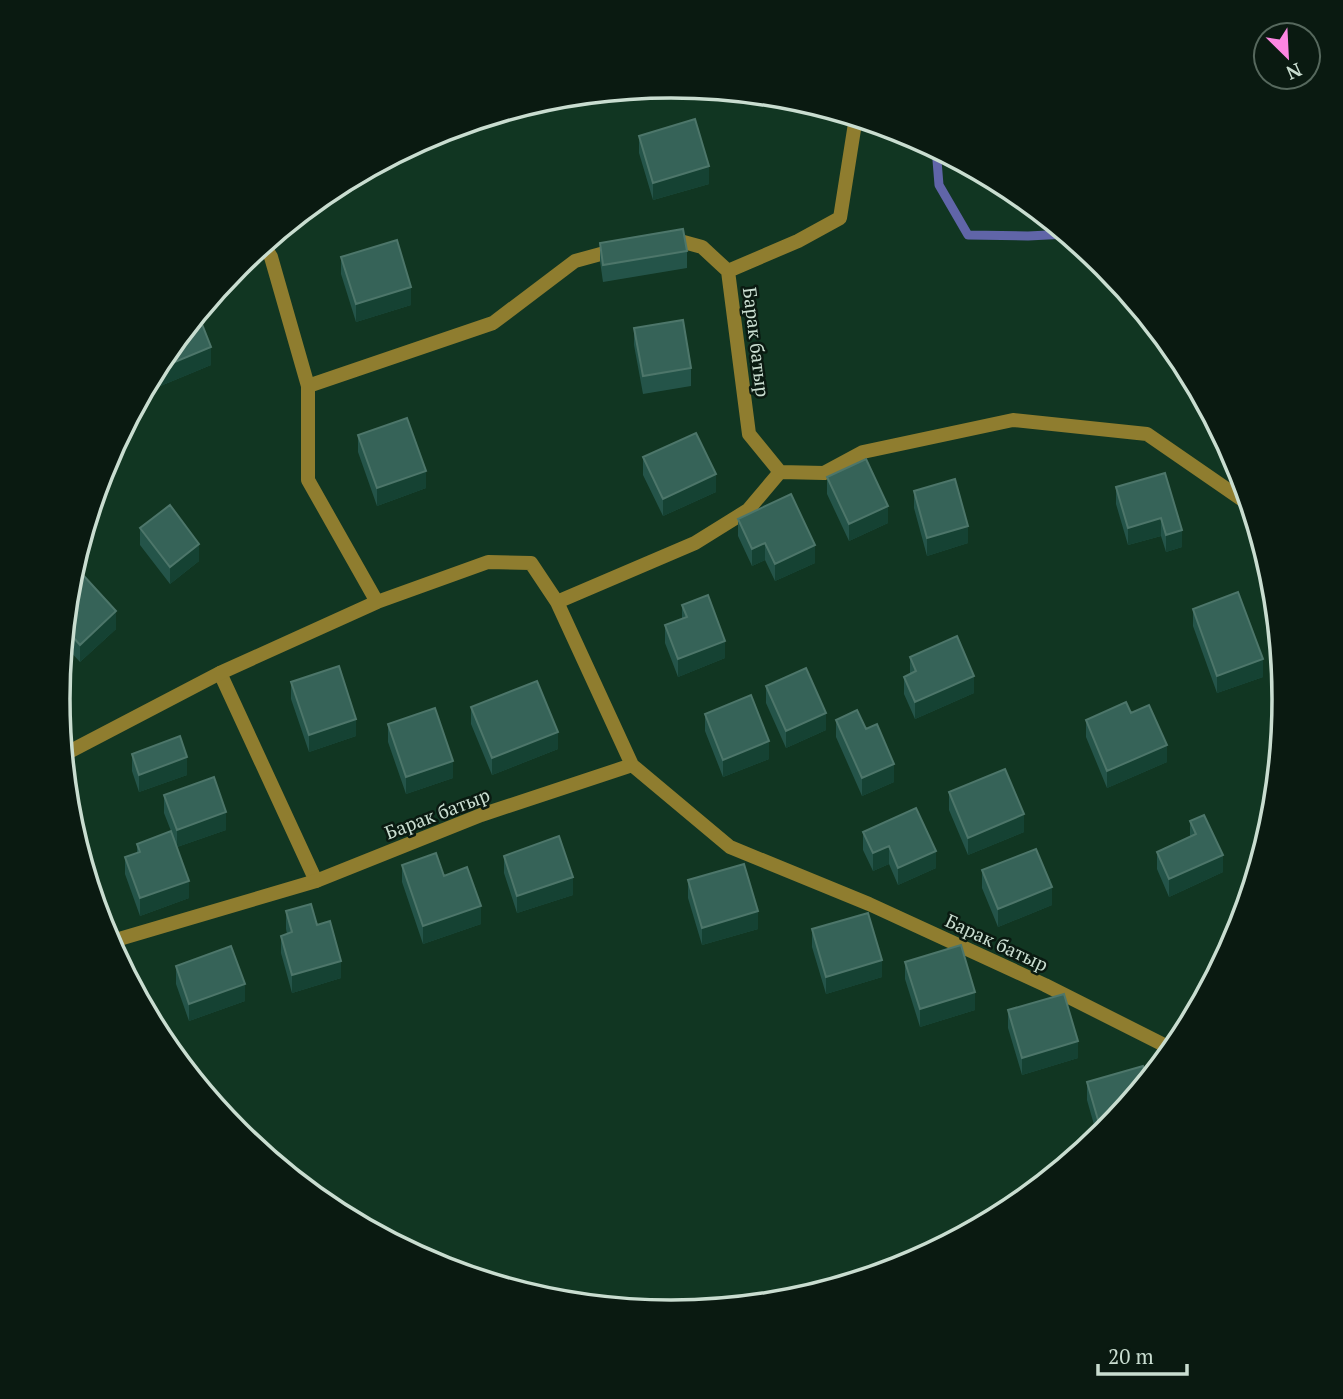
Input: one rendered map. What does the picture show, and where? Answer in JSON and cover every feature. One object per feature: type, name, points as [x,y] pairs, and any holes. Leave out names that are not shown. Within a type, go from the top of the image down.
[{"type":"street","points":[[728,271],[798,241],[840,218],[854,127]]},
{"type":"street","name":"Барак батыр","points":[[652,240],[665,237],[702,247],[728,271],[749,434],[780,472]]},
{"type":"street","points":[[309,386],[493,323],[575,261],[626,247]]},
{"type":"street","points":[[269,253],[309,386],[308,480],[377,602]]},
{"type":"street","points":[[557,602],[695,543],[748,510],[780,472],[824,473],[863,452],[1013,421],[1147,434],[1237,496]]},
{"type":"street","points":[[72,750],[220,673],[377,602],[488,562],[531,563],[557,602],[632,765]]},
{"type":"street","points":[[220,673],[316,881]]},
{"type":"street","name":"Барак батыр","points":[[120,939],[316,881],[481,815],[632,765],[730,847],[869,904],[1045,985],[1164,1046]]},
{"type":"building","points":[[695,119],[709,166],[653,183],[639,136]]},
{"type":"building","points":[[683,229],[687,251],[603,265],[600,243]]},
{"type":"building","points":[[397,240],[411,287],[356,304],[341,257]]},
{"type":"building","points":[[683,320],[691,368],[643,376],[634,328]]},
{"type":"building","points":[[202,324],[211,347],[172,363]]},
{"type":"building","points":[[407,418],[426,471],[377,488],[358,435]]},
{"type":"building","points":[[696,433],[716,474],[663,499],[643,457]]},
{"type":"building","points":[[866,459],[888,506],[849,524],[827,477]]},
{"type":"building","points":[[1165,473],[1182,530],[1166,535],[1161,518],[1128,528],[1116,487]]},
{"type":"building","points":[[955,479],[968,526],[927,538],[914,491]]},
{"type":"building","points":[[791,494],[815,545],[775,564],[765,543],[752,549],[738,519]]},
{"type":"building","points":[[170,505],[199,544],[170,567],[140,528]]},
{"type":"building","points":[[83,575],[116,611],[80,645],[73,637]]},
{"type":"building","points":[[1238,592],[1263,659],[1217,676],[1193,609]]},
{"type":"building","points":[[708,595],[725,641],[678,659],[665,625],[687,617],[682,605]]},
{"type":"building","points":[[957,636],[974,676],[915,702],[904,677],[916,671],[910,657]]},
{"type":"building","points":[[339,666],[356,719],[309,735],[291,682]]},
{"type":"building","points":[[806,668],[826,713],[786,731],[766,686]]},
{"type":"building","points":[[537,681],[558,732],[492,758],[471,707]]},
{"type":"building","points":[[751,695],[769,741],[723,760],[705,714]]},
{"type":"building","points":[[1126,702],[1131,713],[1149,705],[1167,745],[1107,771],[1086,720]]},
{"type":"building","points":[[435,708],[453,761],[406,777],[388,724]]},
{"type":"building","points":[[857,710],[866,729],[877,724],[894,764],[862,778],[836,720]]},
{"type":"building","points":[[180,736],[187,757],[139,775],[132,754]]},
{"type":"building","points":[[1005,769],[1024,814],[968,838],[949,792]]},
{"type":"building","points":[[214,777],[226,812],[177,830],[164,795]]},
{"type":"building","points":[[916,808],[936,851],[898,868],[889,846],[873,853],[863,832]]},
{"type":"building","points":[[1204,815],[1223,855],[1169,879],[1157,852],[1196,834],[1190,821]]},
{"type":"building","points":[[171,831],[189,881],[140,898],[125,857],[140,852],[137,844]]},
{"type":"building","points":[[559,836],[573,877],[517,896],[504,856]]},
{"type":"building","points":[[1036,849],[1052,887],[998,909],[982,870]]},
{"type":"building","points":[[436,853],[444,876],[467,867],[481,906],[423,926],[402,865]]},
{"type":"building","points":[[744,864],[758,911],[702,928],[688,880]]},
{"type":"building","points":[[311,904],[317,925],[330,921],[341,961],[292,975],[281,936],[292,932],[286,911]]},
{"type":"building","points":[[868,913],[882,960],[826,977],[812,929]]},
{"type":"building","points":[[961,945],[975,992],[920,1009],[905,962]]},
{"type":"building","points":[[231,946],[245,984],[189,1004],[176,966]]},
{"type":"building","points":[[1064,994],[1078,1041],[1022,1058],[1008,1010]]},
{"type":"building","points":[[1143,1066],[1144,1072],[1099,1123],[1087,1082]]},
{"type":"waterway","points":[[937,160],[939,185],[968,235],[1053,235]]}]
